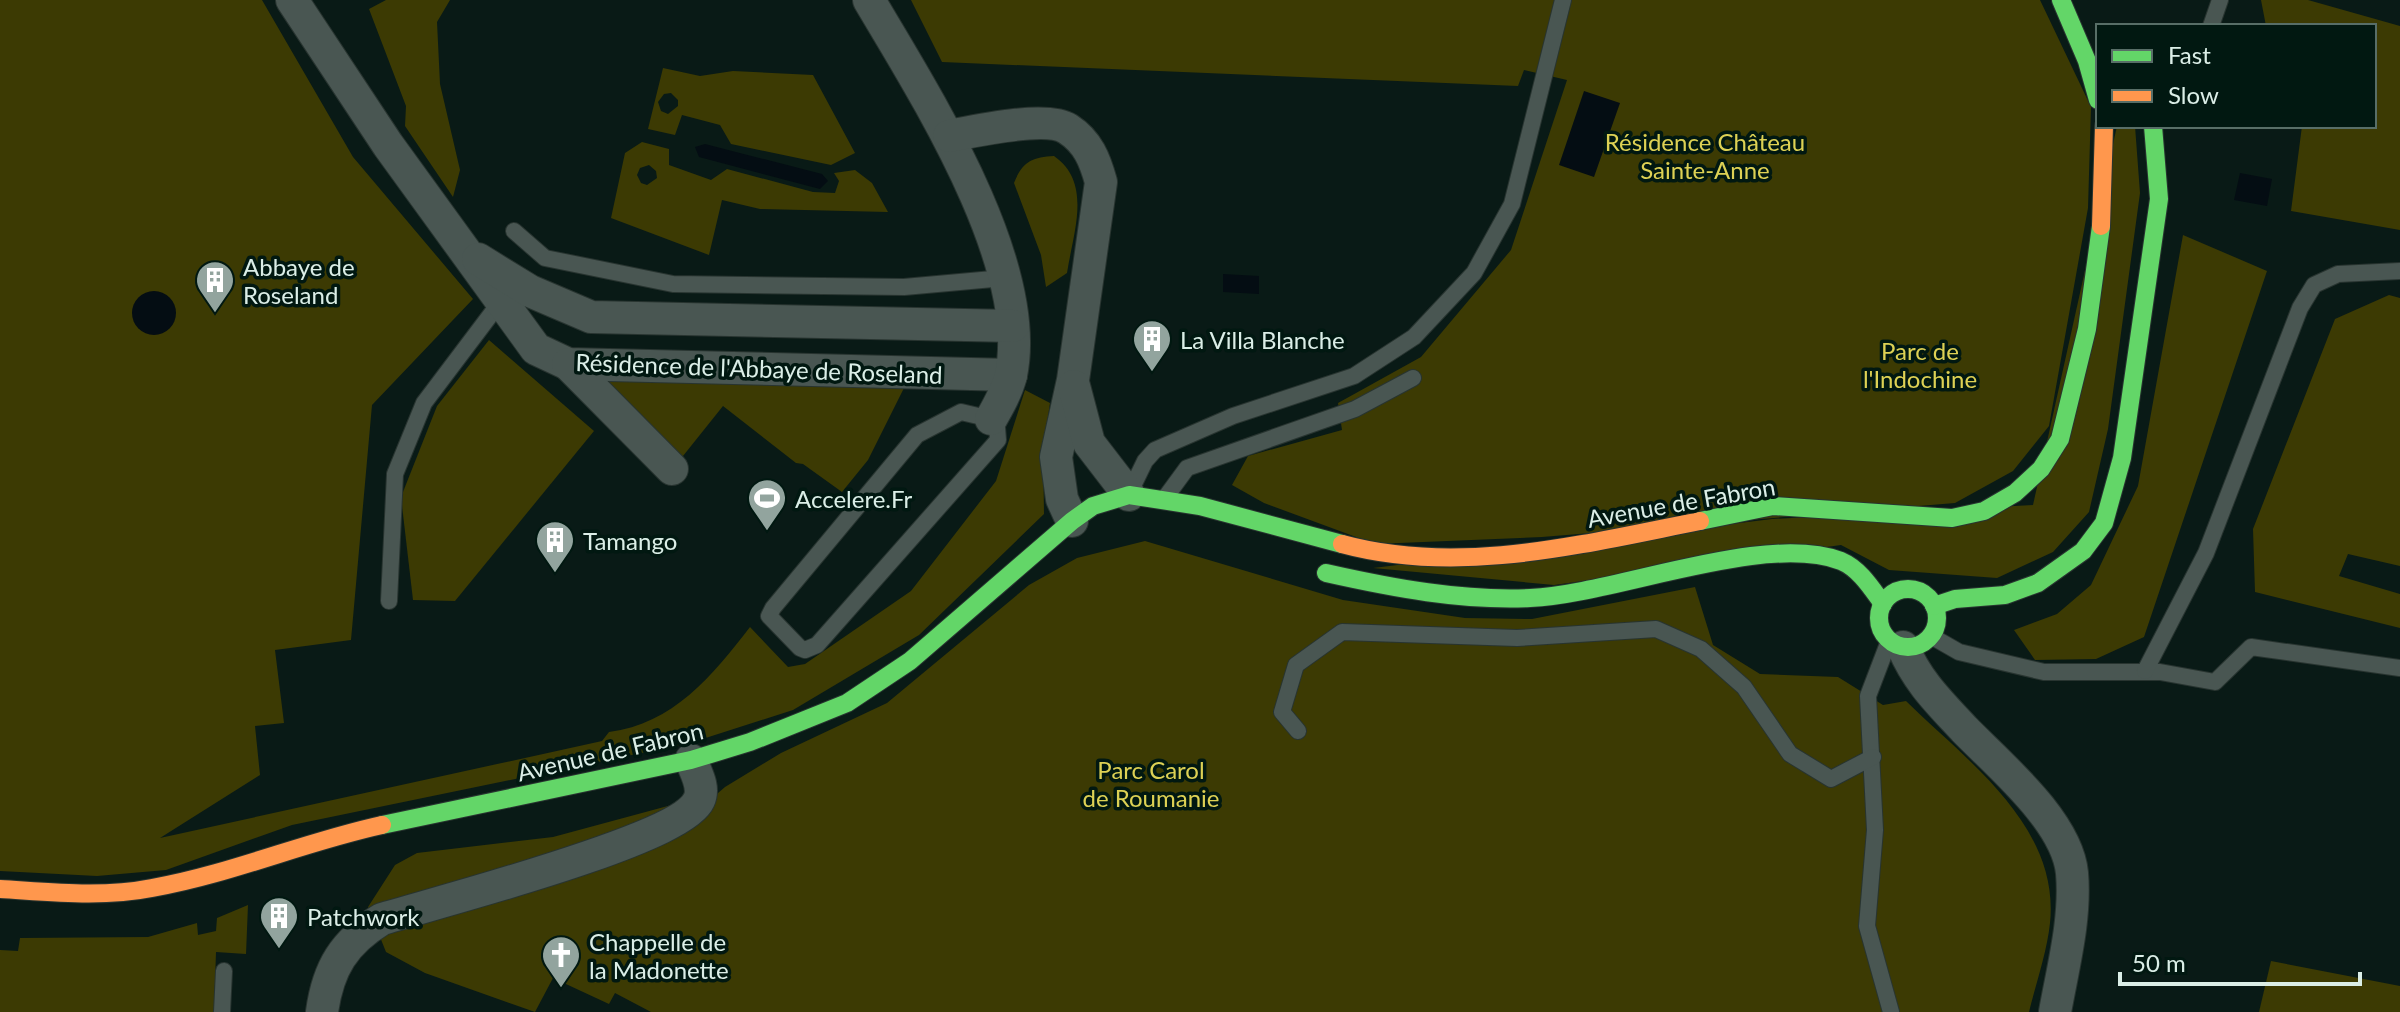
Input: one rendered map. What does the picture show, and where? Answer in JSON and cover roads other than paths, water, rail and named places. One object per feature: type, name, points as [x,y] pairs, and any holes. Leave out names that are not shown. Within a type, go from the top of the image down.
[{"type":"street","name":"Résidence de l'Abbaye de Roseland","points":[[292,0],[388,145],[536,349],[568,364],[1011,375]]},
{"type":"street","points":[[869,0],[949,136],[1004,278],[1013,326],[1011,375],[991,419]]},
{"type":"street","points":[[2061,0],[2076,19],[2096,93]]},
{"type":"street","points":[[949,136],[1039,124],[1066,127],[1093,153],[1101,182],[1073,380],[1056,457],[1062,499],[1072,521]]},
{"type":"street","name":"Avenue de Fabron","points":[[0,889],[87,894],[149,889],[209,876],[345,833],[691,760],[750,742],[847,703],[942,637],[1072,521],[1093,506],[1129,495],[1200,506],[1382,555],[1432,558],[1477,558],[1585,544],[1773,506],[1952,518],[1984,511],[2015,493],[2041,469],[2060,439],[2087,329],[2102,219],[2104,128]]},
{"type":"street","points":[[1934,606],[1950,597],[1987,598],[2023,590],[2056,573],[2081,552],[2103,526],[2115,493],[2122,458],[2159,199],[2153,128]]},
{"type":"street","name":"Résidence de l'Abbaye de Roseland","points":[[464,251],[530,291],[591,317],[1013,326]]},
{"type":"street","points":[[568,364],[672,469]]},
{"type":"street","points":[[1073,380],[1089,443],[1129,495]]},
{"type":"street","points":[[1161,502],[1183,524]]},
{"type":"street","points":[[1303,567],[1428,593],[1534,598],[1595,591],[1714,564],[1788,555],[1838,560],[1855,569],[1883,604]]},
{"type":"street","points":[[1907,641],[1937,616],[1934,606],[1914,590],[1896,592],[1883,604],[1880,627],[1907,641],[1918,680],[2031,798],[2058,834],[2072,871],[2069,937],[2055,1012]]},
{"type":"street","points":[[322,1012],[325,985],[335,962],[365,930],[382,919],[642,839],[691,811],[699,800],[702,788],[691,760]]},
{"type":"lane","points":[[1129,495],[1145,461],[1155,450],[1233,416],[1354,376],[1414,337],[1474,273],[1512,204],[1563,0]]},
{"type":"lane","points":[[2212,24],[2220,0]]},
{"type":"lane","points":[[514,231],[545,258],[673,284],[904,287],[1004,278]]},
{"type":"lane","points":[[2145,671],[2206,553],[2300,308],[2314,285],[2338,274],[2400,271]]},
{"type":"lane","points":[[389,601],[395,474],[424,403],[501,301]]},
{"type":"lane","points":[[1161,502],[1187,468],[1355,409],[1413,378]]},
{"type":"lane","points":[[961,412],[991,419],[997,427],[998,440],[817,645],[805,650],[800,648],[772,623],[769,616],[773,608],[917,435],[961,412]]},
{"type":"lane","points":[[1298,731],[1282,712],[1296,665],[1342,632],[1517,638],[1656,629],[1701,649],[1744,687],[1790,754],[1831,779],[1873,757]]},
{"type":"lane","points":[[1891,1012],[1867,926],[1875,830],[1873,757],[1867,729],[1868,696],[1907,641],[2044,672],[2145,671],[2215,682],[2251,647],[2400,668]]},
{"type":"lane","points":[[222,1012],[224,971]]},
{"type":"place","name":"Abbaye de Roseland","points":[[215,314]]},
{"type":"place","name":"La Villa Blanche","points":[[1152,373]]},
{"type":"place","name":"Accelere.Fr","points":[[767,532]]},
{"type":"place","name":"Tamango","points":[[555,574]]},
{"type":"place","name":"Patchwork","points":[[279,950]]},
{"type":"place","name":"Chappelle de la Madonette","points":[[561,989]]},
{"type":"park label","name":"Résidence Château Sainte-Anne","points":[[1705,155]]},
{"type":"park label","name":"Parc de l'Indochine","points":[[1920,364]]},
{"type":"park label","name":"Parc Carol de Roumanie","points":[[1151,783]]}]
